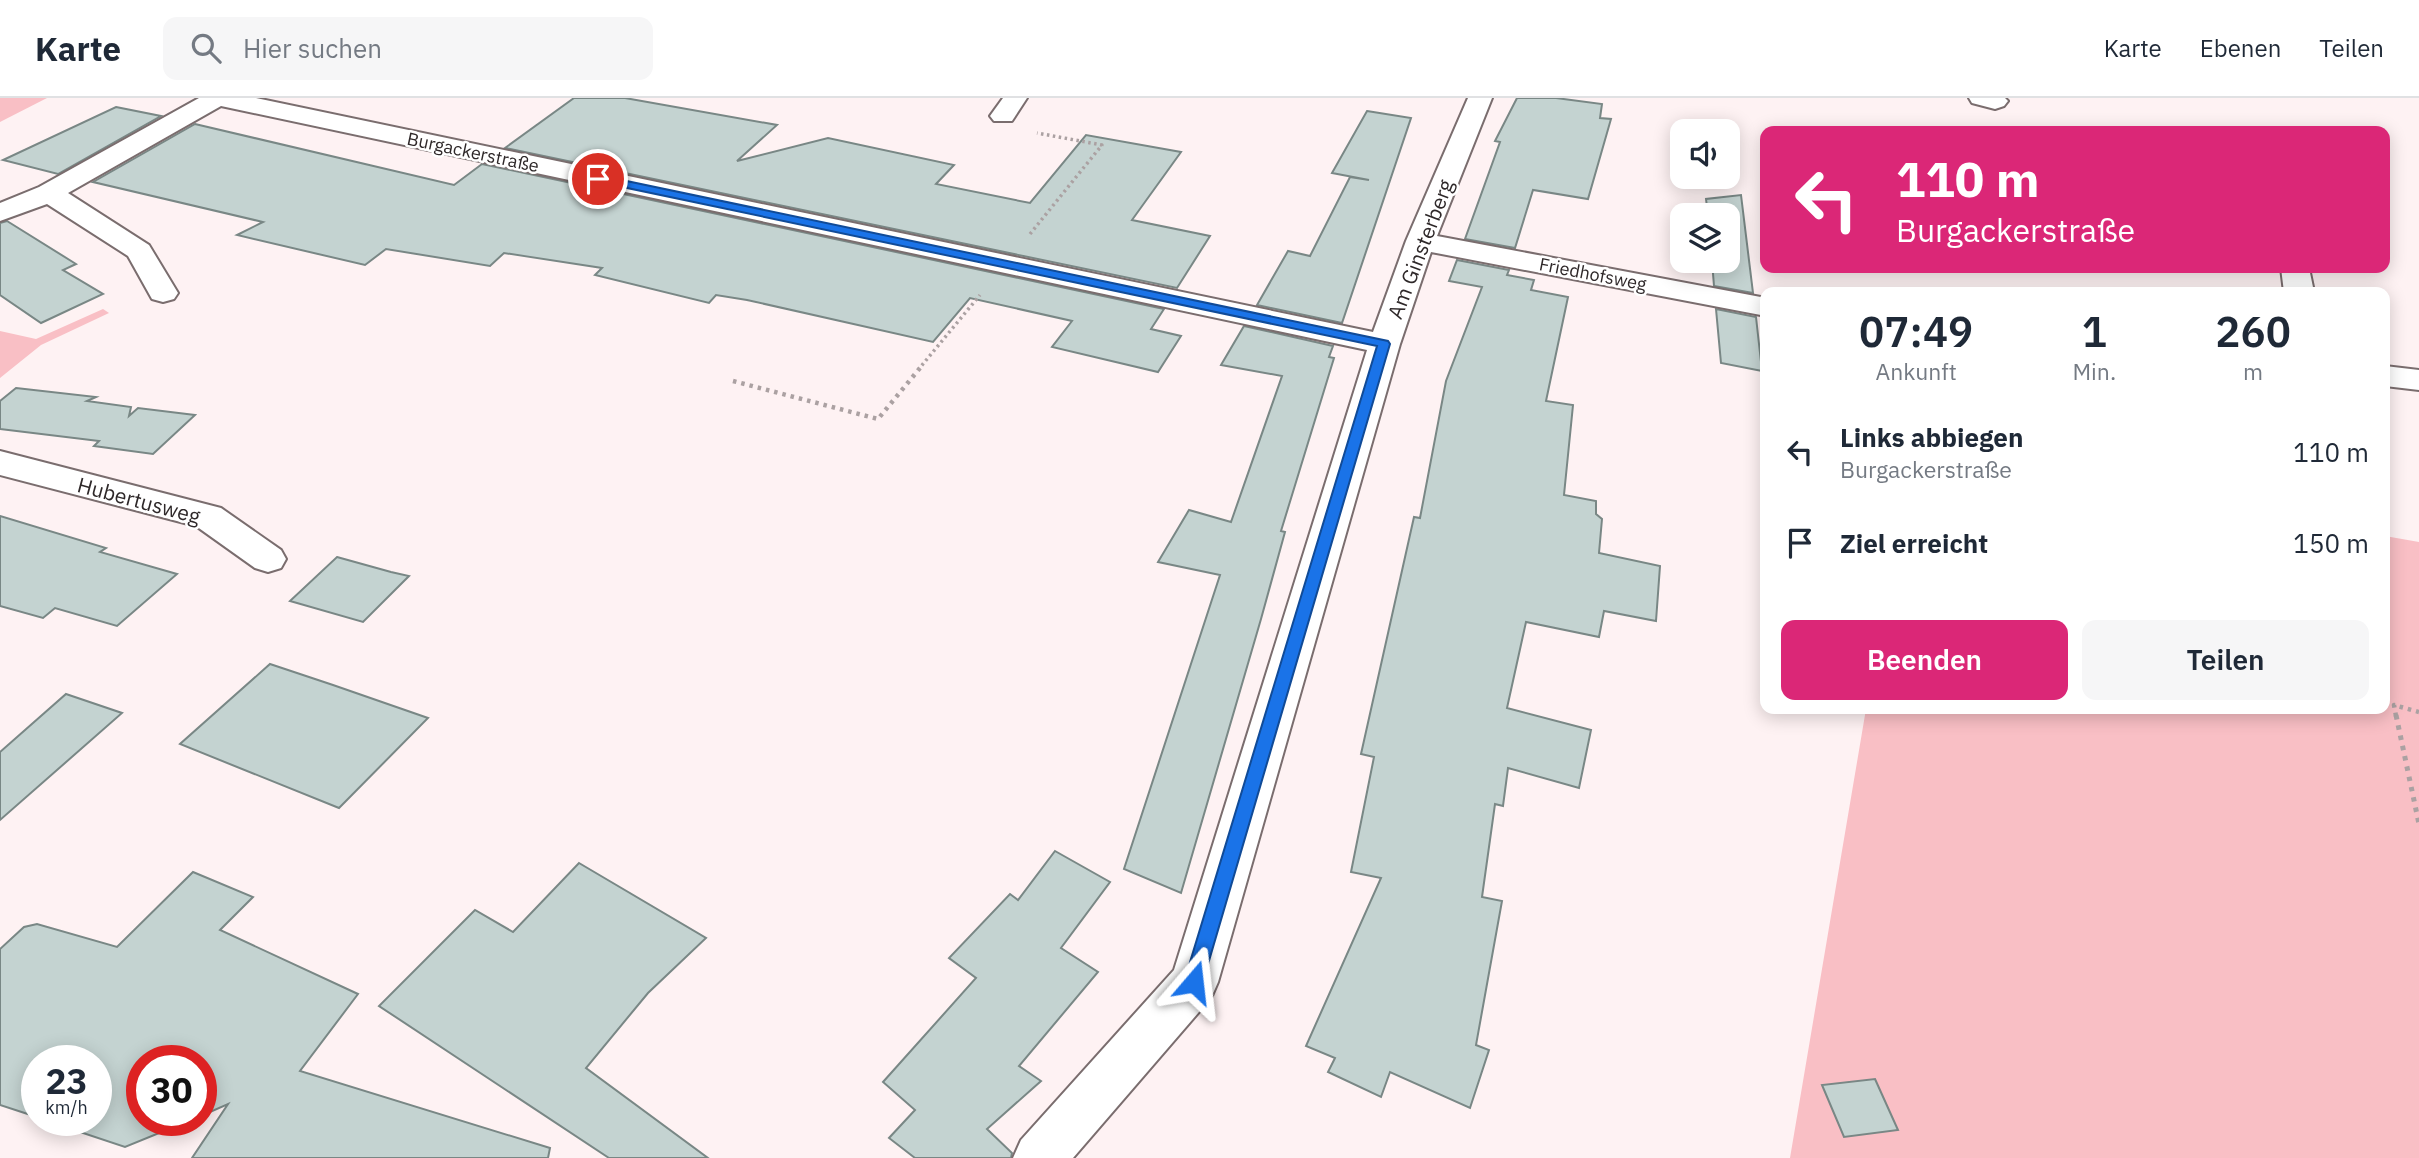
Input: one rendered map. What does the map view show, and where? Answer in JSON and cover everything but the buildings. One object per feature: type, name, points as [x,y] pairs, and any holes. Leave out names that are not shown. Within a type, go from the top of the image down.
[{"type":"street","points":[[0,213],[50,193],[218,98]]},
{"type":"street","name":"Burgackerstraße","points":[[218,98],[1384,344]]},
{"type":"street","name":"Am Ginsterberg","points":[[1039,1158],[1194,982],[1384,344],[1420,240],[1480,98]]},
{"type":"street","points":[[50,193],[139,251],[163,293]]},
{"type":"street","name":"Friedhofsweg","points":[[1420,240],[1760,306]]},
{"type":"street","points":[[2390,377],[2419,380]]},
{"type":"street","name":"Hubertusweg","points":[[0,463],[208,517],[268,559]]},
{"type":"path","points":[[2419,712],[2394,705],[2419,824]]},
{"type":"shaded area","points":[[0,98],[47,98],[0,122]]},
{"type":"shaded area","points":[[103,309],[109,313],[41,345],[0,378],[0,331],[36,339]]},
{"type":"shaded area","points":[[2390,537],[2419,542],[2419,1158],[1790,1158],[1865,714],[2390,714]]},
{"type":"route","points":[[598,179],[1384,344],[1194,982]]}]
